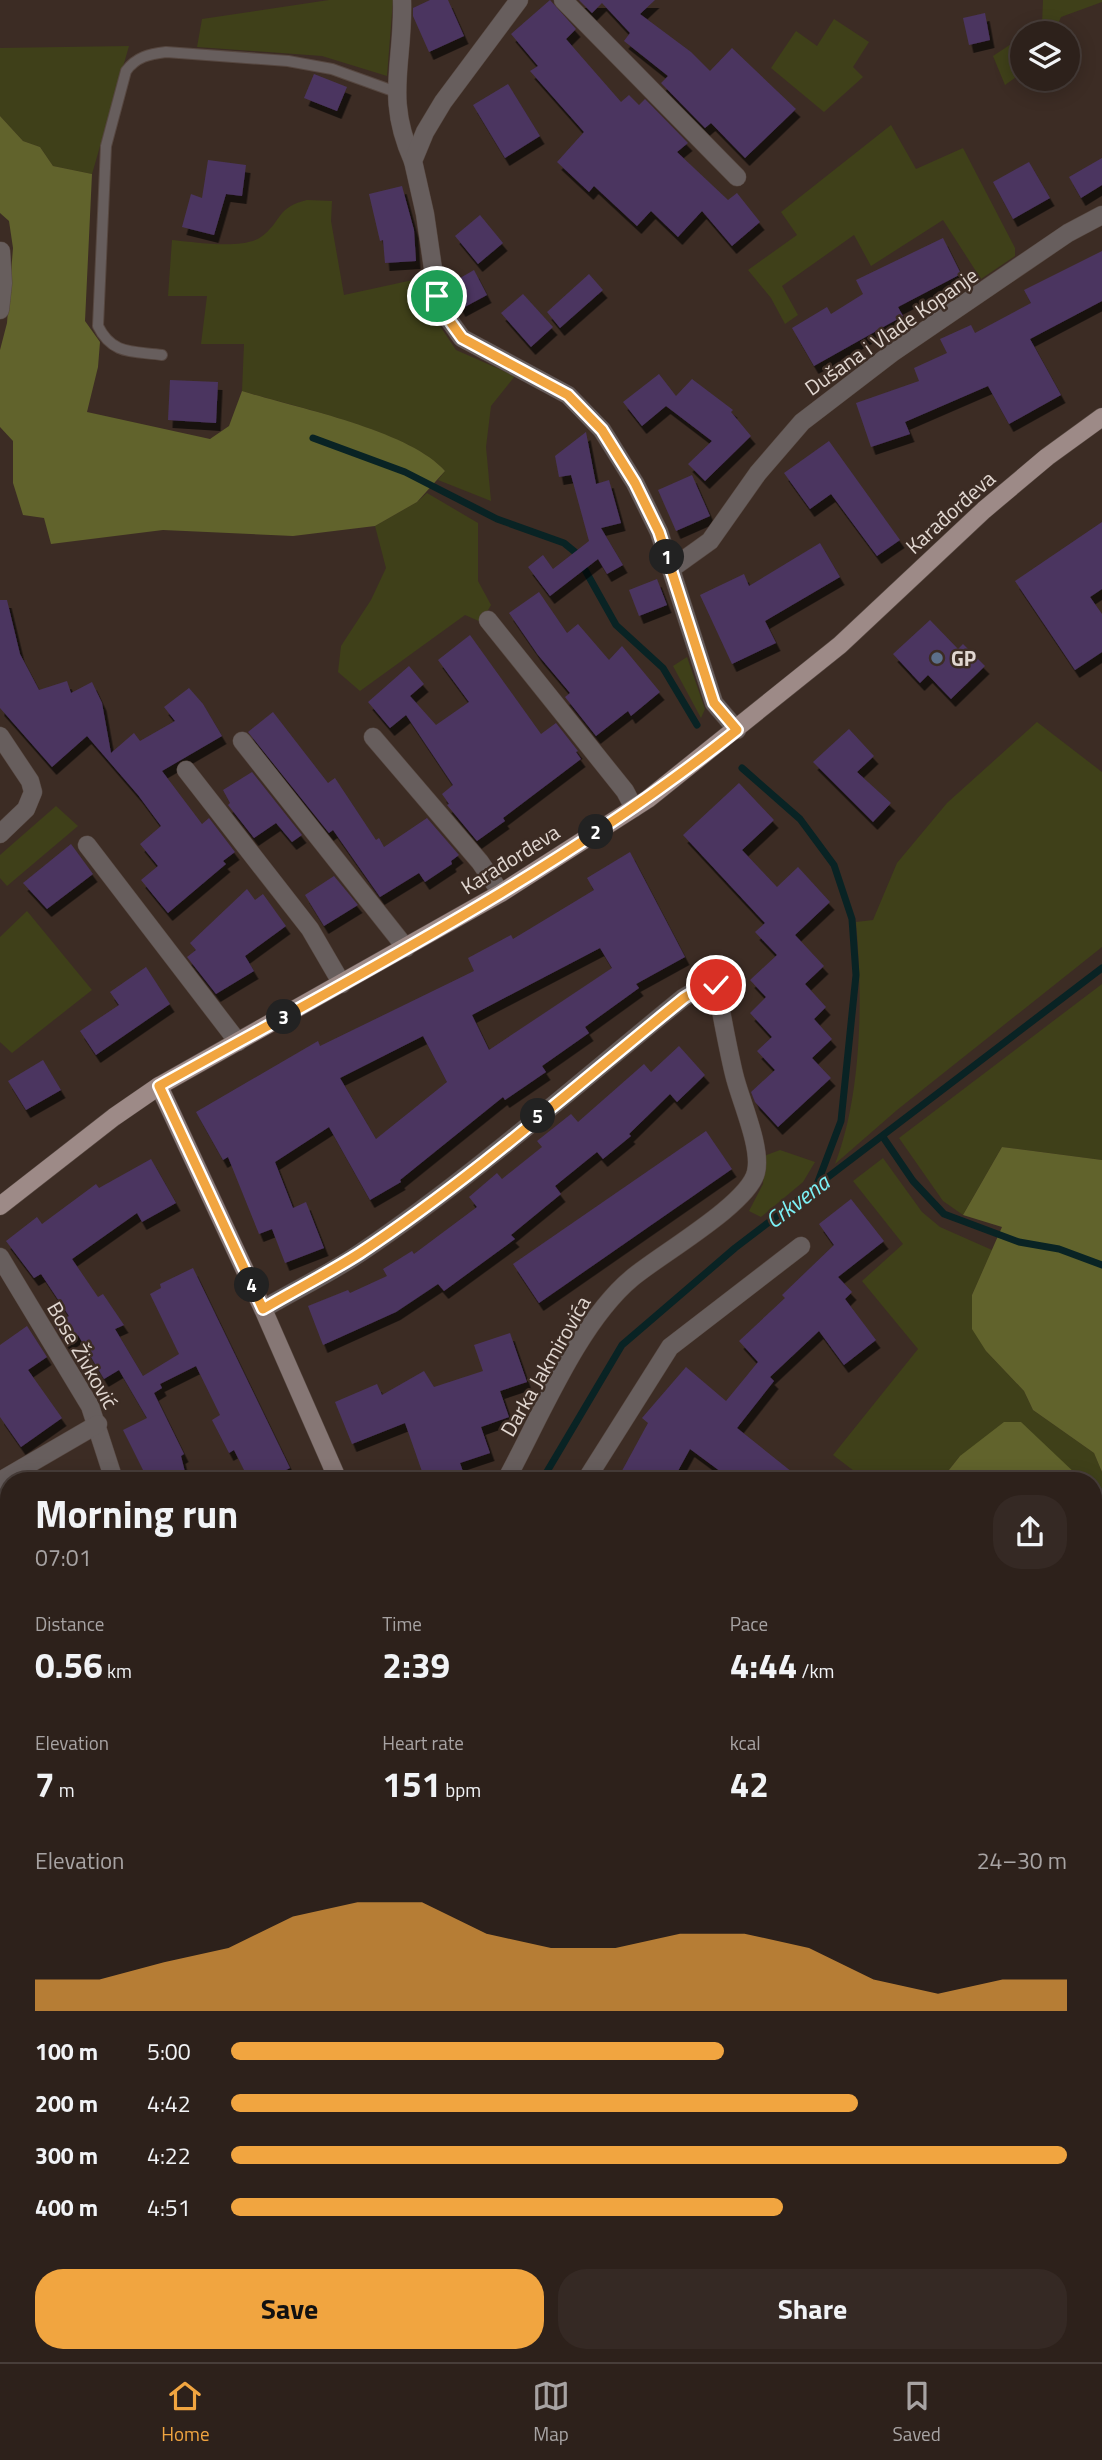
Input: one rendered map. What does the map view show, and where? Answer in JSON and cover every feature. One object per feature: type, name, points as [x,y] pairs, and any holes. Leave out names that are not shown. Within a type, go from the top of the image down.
[{"type":"main road","name":"Karađorđeva","points":[[0,1206],[114,1117],[159,1086],[501,893],[635,808],[737,730],[840,645],[984,510],[1047,457],[1102,417]]},
{"type":"street","points":[[402,0],[396,92],[401,134],[413,161],[437,296],[453,328],[475,348],[545,380],[568,395],[590,415],[635,483],[659,532],[714,703],[737,730]]},
{"type":"street","points":[[413,161],[425,132],[443,102],[519,0]]},
{"type":"street","points":[[563,0],[737,177]]},
{"type":"street","name":"Dušana i Vlade Kopanje","points":[[671,569],[710,541],[773,454],[812,414],[892,353],[1068,233],[1102,215]]},
{"type":"street","points":[[0,310],[4,284],[1,251]]},
{"type":"street","points":[[488,620],[625,791],[635,808]]},
{"type":"street","points":[[0,736],[30,781],[33,792],[26,809],[0,834]]},
{"type":"street","points":[[373,737],[480,862],[501,893]]},
{"type":"street","points":[[242,741],[406,948]]},
{"type":"street","points":[[186,770],[310,929],[342,984]]},
{"type":"street","points":[[87,845],[238,1042]]},
{"type":"street","name":"Darka Jakmirovića","points":[[263,1309],[358,1254],[446,1192],[684,998],[700,988],[716,985],[734,1075],[756,1154],[757,1171],[749,1188],[733,1203],[632,1277],[606,1304],[575,1351],[510,1472]]},
{"type":"street","points":[[159,1086],[263,1309],[334,1472]]},
{"type":"street","points":[[591,1472],[670,1347],[800,1246]]},
{"type":"street","name":"Bose Živković","points":[[0,1257],[97,1424],[112,1472]]},
{"type":"street","points":[[15,1472],[97,1424]]},
{"type":"lane","points":[[162,355],[121,349],[105,341],[98,326],[106,146],[126,71],[132,63],[151,53],[166,52],[288,61],[332,69],[396,92]]},
{"type":"shaded area","points":[[329,0],[393,0],[387,76],[322,56],[197,47],[202,19]]},
{"type":"shaded area","points":[[1043,0],[1102,0],[1061,17],[1059,21],[1042,21]]},
{"type":"shaded area","points":[[834,19],[869,42],[853,67],[863,77],[824,112],[771,68],[796,31],[817,46]]},
{"type":"shaded area","points":[[1010,45],[1010,81],[1005,85],[993,56]]},
{"type":"shaded area","points":[[129,46],[92,174],[53,166],[40,147],[23,141],[0,116],[0,48]]},
{"type":"shaded area","points":[[891,125],[916,169],[963,148],[1015,248],[1015,256],[981,279],[943,220],[871,266],[854,235],[782,286],[798,315],[785,324],[771,298],[748,270],[797,235],[781,212]]},
{"type":"shaded area","points":[[307,200],[332,201],[331,221],[344,295],[422,278],[434,317],[456,350],[515,376],[491,406],[486,447],[491,501],[438,480],[445,471],[428,457],[379,432],[242,391],[244,344],[201,344],[207,296],[168,296],[172,240],[218,244],[253,241],[268,231],[284,211]]},
{"type":"shaded area","points":[[427,493],[478,523],[478,581],[491,605],[481,622],[465,615],[360,691],[338,672],[341,646],[371,600],[386,568],[375,526],[417,502]]},
{"type":"shaded area","points":[[687,657],[705,709],[701,718],[673,666]]},
{"type":"shaded area","points":[[1037,722],[1102,772],[1102,947],[897,1110],[835,1164],[851,1107],[858,1045],[860,1013],[856,922],[873,920],[897,863],[947,803]]},
{"type":"shaded area","points":[[56,806],[78,826],[7,886],[0,878],[0,855]]},
{"type":"shaded area","points":[[27,911],[92,990],[12,1053],[0,1042],[0,937]]},
{"type":"shaded area","points":[[1102,984],[1102,1160],[1002,1147],[963,1215],[943,1201],[899,1138]]},
{"type":"shaded area","points":[[780,1150],[815,1162],[803,1182],[761,1217],[749,1211],[763,1184],[764,1156]]},
{"type":"shaded area","points":[[883,1158],[922,1212],[940,1227],[992,1250],[972,1295],[986,1351],[1024,1391],[1033,1410],[1094,1453],[1102,1472],[1059,1472],[960,1456],[947,1472],[855,1472],[833,1455],[918,1349],[862,1281],[903,1244],[853,1181]]},
{"type":"green space","points":[[0,116],[23,141],[40,147],[53,166],[92,174],[85,321],[100,342],[98,367],[87,412],[210,439],[229,426],[242,391],[379,432],[428,456],[445,471],[417,502],[375,526],[293,536],[163,530],[51,544],[44,518],[23,515],[13,483],[13,441],[0,427],[0,350],[7,323],[13,248],[9,221],[0,213]]},
{"type":"green space","points":[[1002,1147],[1102,1160],[1102,1472],[1094,1453],[1033,1410],[1024,1391],[986,1351],[972,1329],[972,1295],[1002,1227],[963,1215]]},
{"type":"green space","points":[[1004,1422],[1021,1422],[1074,1472],[947,1472],[960,1456]]},
{"type":"building","points":[[430,0],[448,0],[464,36],[429,52],[413,16],[413,8]]},
{"type":"building","points":[[550,0],[576,29],[566,39],[621,102],[629,95],[639,105],[645,99],[688,143],[677,152],[728,200],[737,193],[760,222],[732,246],[702,211],[678,237],[651,211],[637,226],[594,186],[589,192],[557,162],[584,132],[530,71],[538,66],[511,34]]},
{"type":"building","points":[[579,0],[655,0],[640,14],[691,52],[710,71],[732,48],[796,109],[745,158],[711,123],[705,128],[661,83],[668,76],[624,41],[630,33],[602,3],[592,13]]},
{"type":"building","points":[[985,13],[990,40],[969,45],[963,18]]},
{"type":"building","points":[[314,74],[347,87],[337,111],[304,98]]},
{"type":"building","points":[[508,84],[540,136],[505,158],[473,105]]},
{"type":"building","points":[[1102,158],[1102,185],[1081,198],[1069,177]]},
{"type":"building","points":[[208,160],[246,165],[242,196],[226,194],[214,235],[182,227],[191,194],[202,198]]},
{"type":"building","points":[[1029,162],[1050,198],[1013,219],[993,182]]},
{"type":"building","points":[[402,186],[414,230],[416,261],[385,263],[383,240],[380,241],[369,194]]},
{"type":"building","points":[[480,215],[503,243],[478,264],[455,236]]},
{"type":"building","points":[[943,238],[961,274],[898,307],[903,316],[814,366],[792,328],[827,307],[831,314],[863,294],[856,280]]},
{"type":"building","points":[[1102,251],[1102,301],[1030,339],[1061,395],[1009,424],[988,386],[905,422],[910,434],[871,447],[856,403],[919,381],[914,368],[947,353],[940,339],[971,325],[975,333],[1031,303],[1024,290]]},
{"type":"building","points":[[474,270],[487,295],[461,309],[448,285]]},
{"type":"building","points":[[589,274],[603,290],[560,328],[547,312]]},
{"type":"building","points":[[523,294],[553,327],[531,347],[501,313]]},
{"type":"building","points":[[659,374],[676,396],[692,379],[733,410],[731,412],[751,436],[705,481],[688,464],[712,441],[666,406],[642,426],[623,402]]},
{"type":"building","points":[[170,380],[218,382],[216,423],[168,420]]},
{"type":"building","points":[[586,432],[596,484],[609,480],[621,523],[601,528],[623,565],[607,574],[598,559],[550,596],[528,567],[543,555],[553,569],[589,541],[571,475],[559,477],[555,456]]},
{"type":"building","points":[[829,441],[900,540],[877,556],[831,494],[810,509],[784,473]]},
{"type":"building","points":[[692,475],[710,516],[676,531],[658,490]]},
{"type":"building","points":[[1102,522],[1102,589],[1090,597],[1102,614],[1102,652],[1075,670],[1015,581]]},
{"type":"building","points":[[820,543],[840,577],[765,621],[776,643],[732,664],[700,595],[744,574],[749,586]]},
{"type":"building","points":[[657,579],[667,605],[639,616],[629,590]]},
{"type":"building","points":[[539,592],[567,633],[578,624],[609,660],[622,646],[660,692],[631,716],[628,711],[596,736],[565,697],[570,693],[538,655],[509,613]]},
{"type":"building","points":[[0,600],[7,600],[20,654],[39,690],[67,681],[71,693],[92,682],[102,703],[111,753],[134,733],[140,741],[175,721],[164,707],[189,688],[203,704],[222,736],[162,771],[202,824],[209,818],[235,852],[223,861],[226,864],[168,913],[141,880],[158,866],[140,844],[161,826],[138,795],[87,736],[52,767],[0,708]]},
{"type":"building","name":"GP","points":[[930,620],[958,649],[963,644],[985,666],[951,699],[928,675],[920,683],[893,654]]},
{"type":"building","points":[[470,635],[541,734],[556,723],[581,759],[477,841],[447,805],[449,804],[442,794],[453,785],[406,715],[390,728],[368,702],[409,666],[424,684],[410,696],[436,725],[469,702],[438,660]]},
{"type":"building","points":[[273,712],[328,783],[335,778],[376,840],[379,838],[384,847],[427,818],[459,855],[451,861],[452,864],[425,882],[419,873],[380,897],[333,830],[329,833],[248,732]]},
{"type":"building","points":[[849,729],[874,756],[857,772],[891,803],[873,822],[813,762]]},
{"type":"building","points":[[252,772],[302,835],[292,842],[276,823],[254,838],[228,805],[230,803],[223,790]]},
{"type":"building","points":[[739,783],[774,820],[742,850],[777,887],[798,867],[830,902],[795,935],[824,966],[805,984],[826,1007],[814,1019],[832,1039],[812,1058],[831,1078],[778,1127],[755,1102],[751,1092],[775,1070],[757,1051],[772,1037],[750,1013],[766,997],[750,980],[777,955],[755,932],[765,923],[683,835]]},
{"type":"building","points":[[71,844],[93,874],[47,909],[23,883]]},
{"type":"building","points":[[630,852],[685,957],[636,984],[639,988],[585,1027],[589,1033],[542,1066],[546,1072],[505,1100],[503,1097],[400,1180],[401,1182],[370,1200],[329,1127],[275,1162],[293,1208],[306,1202],[324,1248],[285,1263],[272,1229],[259,1234],[228,1157],[223,1160],[196,1112],[318,1041],[320,1046],[474,971],[468,958],[511,935],[513,939],[594,890],[587,878]],"holes":[[[600,948],[612,968],[489,1050],[472,1015]],[[423,1036],[447,1082],[376,1139],[340,1078]]]},
{"type":"building","points":[[334,876],[358,905],[324,926],[305,895]]},
{"type":"building","points":[[247,889],[255,900],[263,894],[286,926],[245,956],[254,971],[216,994],[187,957],[196,950],[190,943]]},
{"type":"building","points":[[146,967],[170,1004],[96,1055],[80,1031],[119,1005],[110,992]]},
{"type":"building","points":[[679,1046],[705,1075],[677,1102],[670,1094],[629,1134],[631,1136],[603,1159],[597,1152],[555,1186],[561,1194],[511,1235],[515,1239],[444,1291],[438,1284],[396,1312],[323,1345],[308,1306],[348,1290],[350,1293],[387,1276],[383,1269],[412,1251],[414,1254],[477,1207],[469,1197],[497,1173],[502,1179],[542,1147],[537,1141],[571,1114],[578,1122],[644,1064],[651,1072]]},
{"type":"building","points":[[43,1060],[61,1090],[26,1110],[8,1081]]},
{"type":"building","points":[[706,1131],[732,1169],[539,1303],[513,1264]]},
{"type":"building","points":[[151,1159],[176,1203],[142,1222],[137,1213],[72,1259],[98,1297],[103,1294],[124,1325],[115,1329],[143,1376],[179,1354],[150,1294],[161,1288],[160,1284],[193,1268],[290,1468],[282,1472],[245,1472],[234,1450],[229,1453],[212,1420],[220,1415],[196,1366],[160,1384],[162,1388],[154,1393],[184,1454],[181,1456],[185,1472],[144,1472],[123,1430],[147,1418],[119,1370],[104,1379],[78,1335],[66,1344],[54,1325],[69,1316],[41,1274],[34,1278],[6,1241],[37,1217],[42,1224],[96,1184],[99,1188]]},
{"type":"building","points":[[851,1199],[884,1241],[838,1277],[852,1292],[845,1299],[876,1340],[844,1365],[819,1331],[770,1377],[774,1381],[737,1428],[792,1472],[721,1472],[690,1449],[677,1472],[621,1472],[648,1423],[642,1418],[686,1367],[726,1401],[758,1362],[739,1341],[785,1298],[782,1295],[834,1245],[819,1224]]},
{"type":"building","points":[[27,1326],[47,1357],[28,1370],[62,1418],[21,1447],[0,1417],[0,1345]]},
{"type":"building","points":[[510,1333],[527,1382],[500,1391],[509,1417],[481,1427],[490,1453],[460,1463],[463,1472],[422,1472],[405,1423],[352,1444],[335,1402],[377,1384],[382,1395],[424,1371],[434,1387],[483,1371],[474,1345]]},
{"type":"waterway","points":[[313,438],[405,472],[497,519],[564,543],[575,552],[616,625],[663,668],[697,725]]},
{"type":"waterway","points":[[742,768],[800,819],[834,865],[852,919],[856,975],[841,1121],[816,1187]]},
{"type":"waterway","name":"Crkvena","points":[[547,1472],[622,1345],[735,1248],[1102,968]]},
{"type":"waterway","points":[[883,1137],[913,1181],[944,1214],[1019,1242],[1059,1249],[1102,1265]]},
{"type":"place","name":"GP","points":[[937,658]]},
{"type":"route","points":[[437,296],[444,313],[462,338],[475,348],[545,380],[568,395],[602,430],[635,483],[659,532],[714,703],[737,730],[648,799],[501,893],[159,1086],[263,1309],[358,1254],[446,1192],[684,998],[700,988],[716,985]]}]
